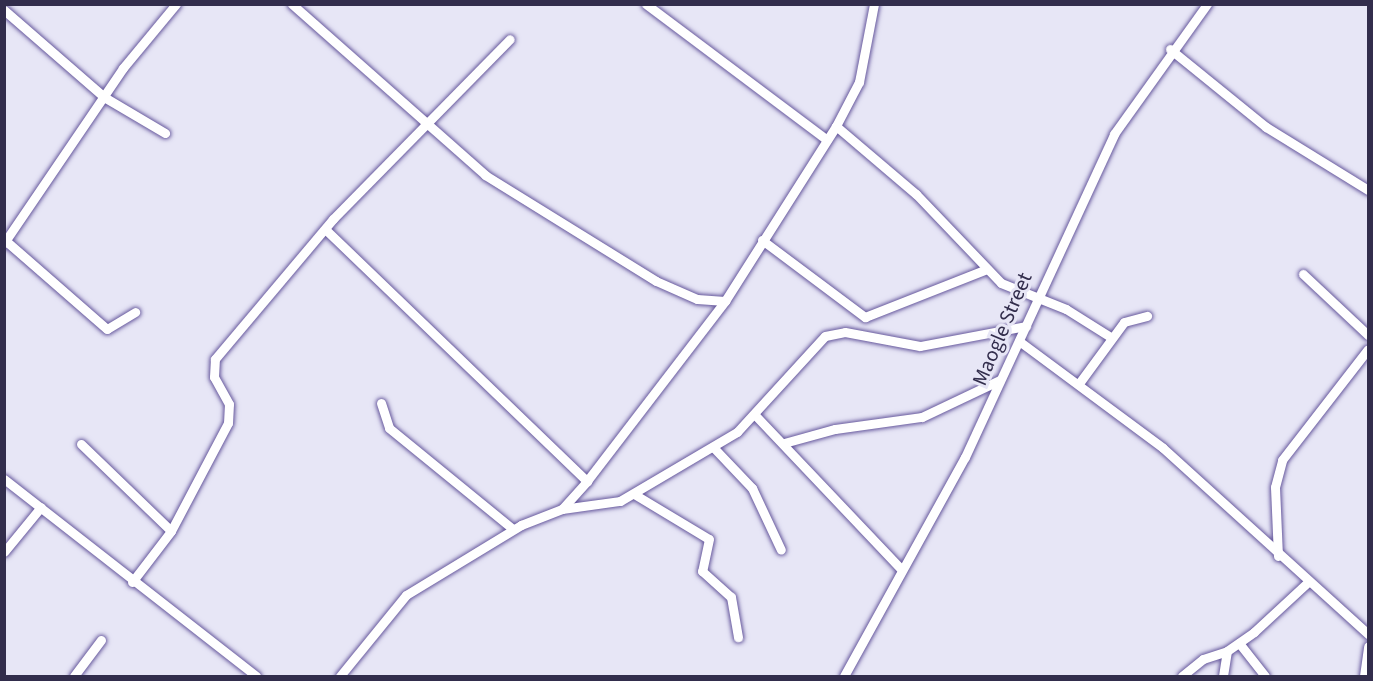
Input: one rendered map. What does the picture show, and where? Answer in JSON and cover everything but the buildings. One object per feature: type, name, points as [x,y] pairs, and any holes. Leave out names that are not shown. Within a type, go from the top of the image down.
[{"type":"street","points":[[135,312],[106,329],[5,242],[104,97],[176,4]]},
{"type":"street","points":[[292,4],[422,124],[493,180],[619,261],[698,299],[726,301]]},
{"type":"street","points":[[646,4],[827,140]]},
{"type":"street","points":[[562,509],[726,301],[762,240],[836,126],[861,75],[874,4]]},
{"type":"street","name":"Maogle Street","points":[[844,676],[901,569],[965,457],[1114,134],[1170,49],[1207,4]]},
{"type":"street","points":[[4,10],[104,97],[165,133]]},
{"type":"street","points":[[132,582],[171,531],[230,415],[214,377],[215,359],[325,229],[422,124],[460,94],[510,39]]},
{"type":"street","points":[[1170,49],[1266,127],[1368,190]]},
{"type":"street","points":[[836,126],[916,194],[987,269],[1007,286],[1038,296],[1112,338]]},
{"type":"street","points":[[325,229],[587,480]]},
{"type":"street","points":[[762,240],[865,317],[987,269]]},
{"type":"street","points":[[1303,274],[1368,335]]},
{"type":"street","points":[[1080,382],[1124,322],[1147,316]]},
{"type":"street","points":[[340,676],[393,605],[513,529],[562,509],[606,505],[634,494],[713,447],[756,416],[813,344],[835,332],[920,346],[1026,326]]},
{"type":"street","points":[[1019,340],[1080,382],[1208,488],[1278,556],[1368,634]]},
{"type":"street","points":[[1278,556],[1275,487],[1282,460],[1368,349]]},
{"type":"street","points":[[784,443],[835,429],[922,417],[1000,380]]},
{"type":"street","points":[[381,404],[388,428],[513,529]]},
{"type":"street","points":[[756,416],[901,569]]},
{"type":"street","points":[[81,444],[171,531]]},
{"type":"street","points":[[713,447],[752,488],[781,550]]},
{"type":"street","points":[[4,479],[132,582],[256,676]]},
{"type":"street","points":[[634,494],[709,539],[702,570],[731,597],[738,637]]},
{"type":"street","points":[[4,552],[41,507]]},
{"type":"street","points":[[1182,676],[1203,659],[1227,651],[1239,643],[1308,582]]},
{"type":"street","points":[[74,676],[101,640]]},
{"type":"street","points":[[1239,643],[1265,676]]},
{"type":"street","points":[[1364,676],[1368,646]]},
{"type":"street","points":[[1222,676],[1227,651]]}]
